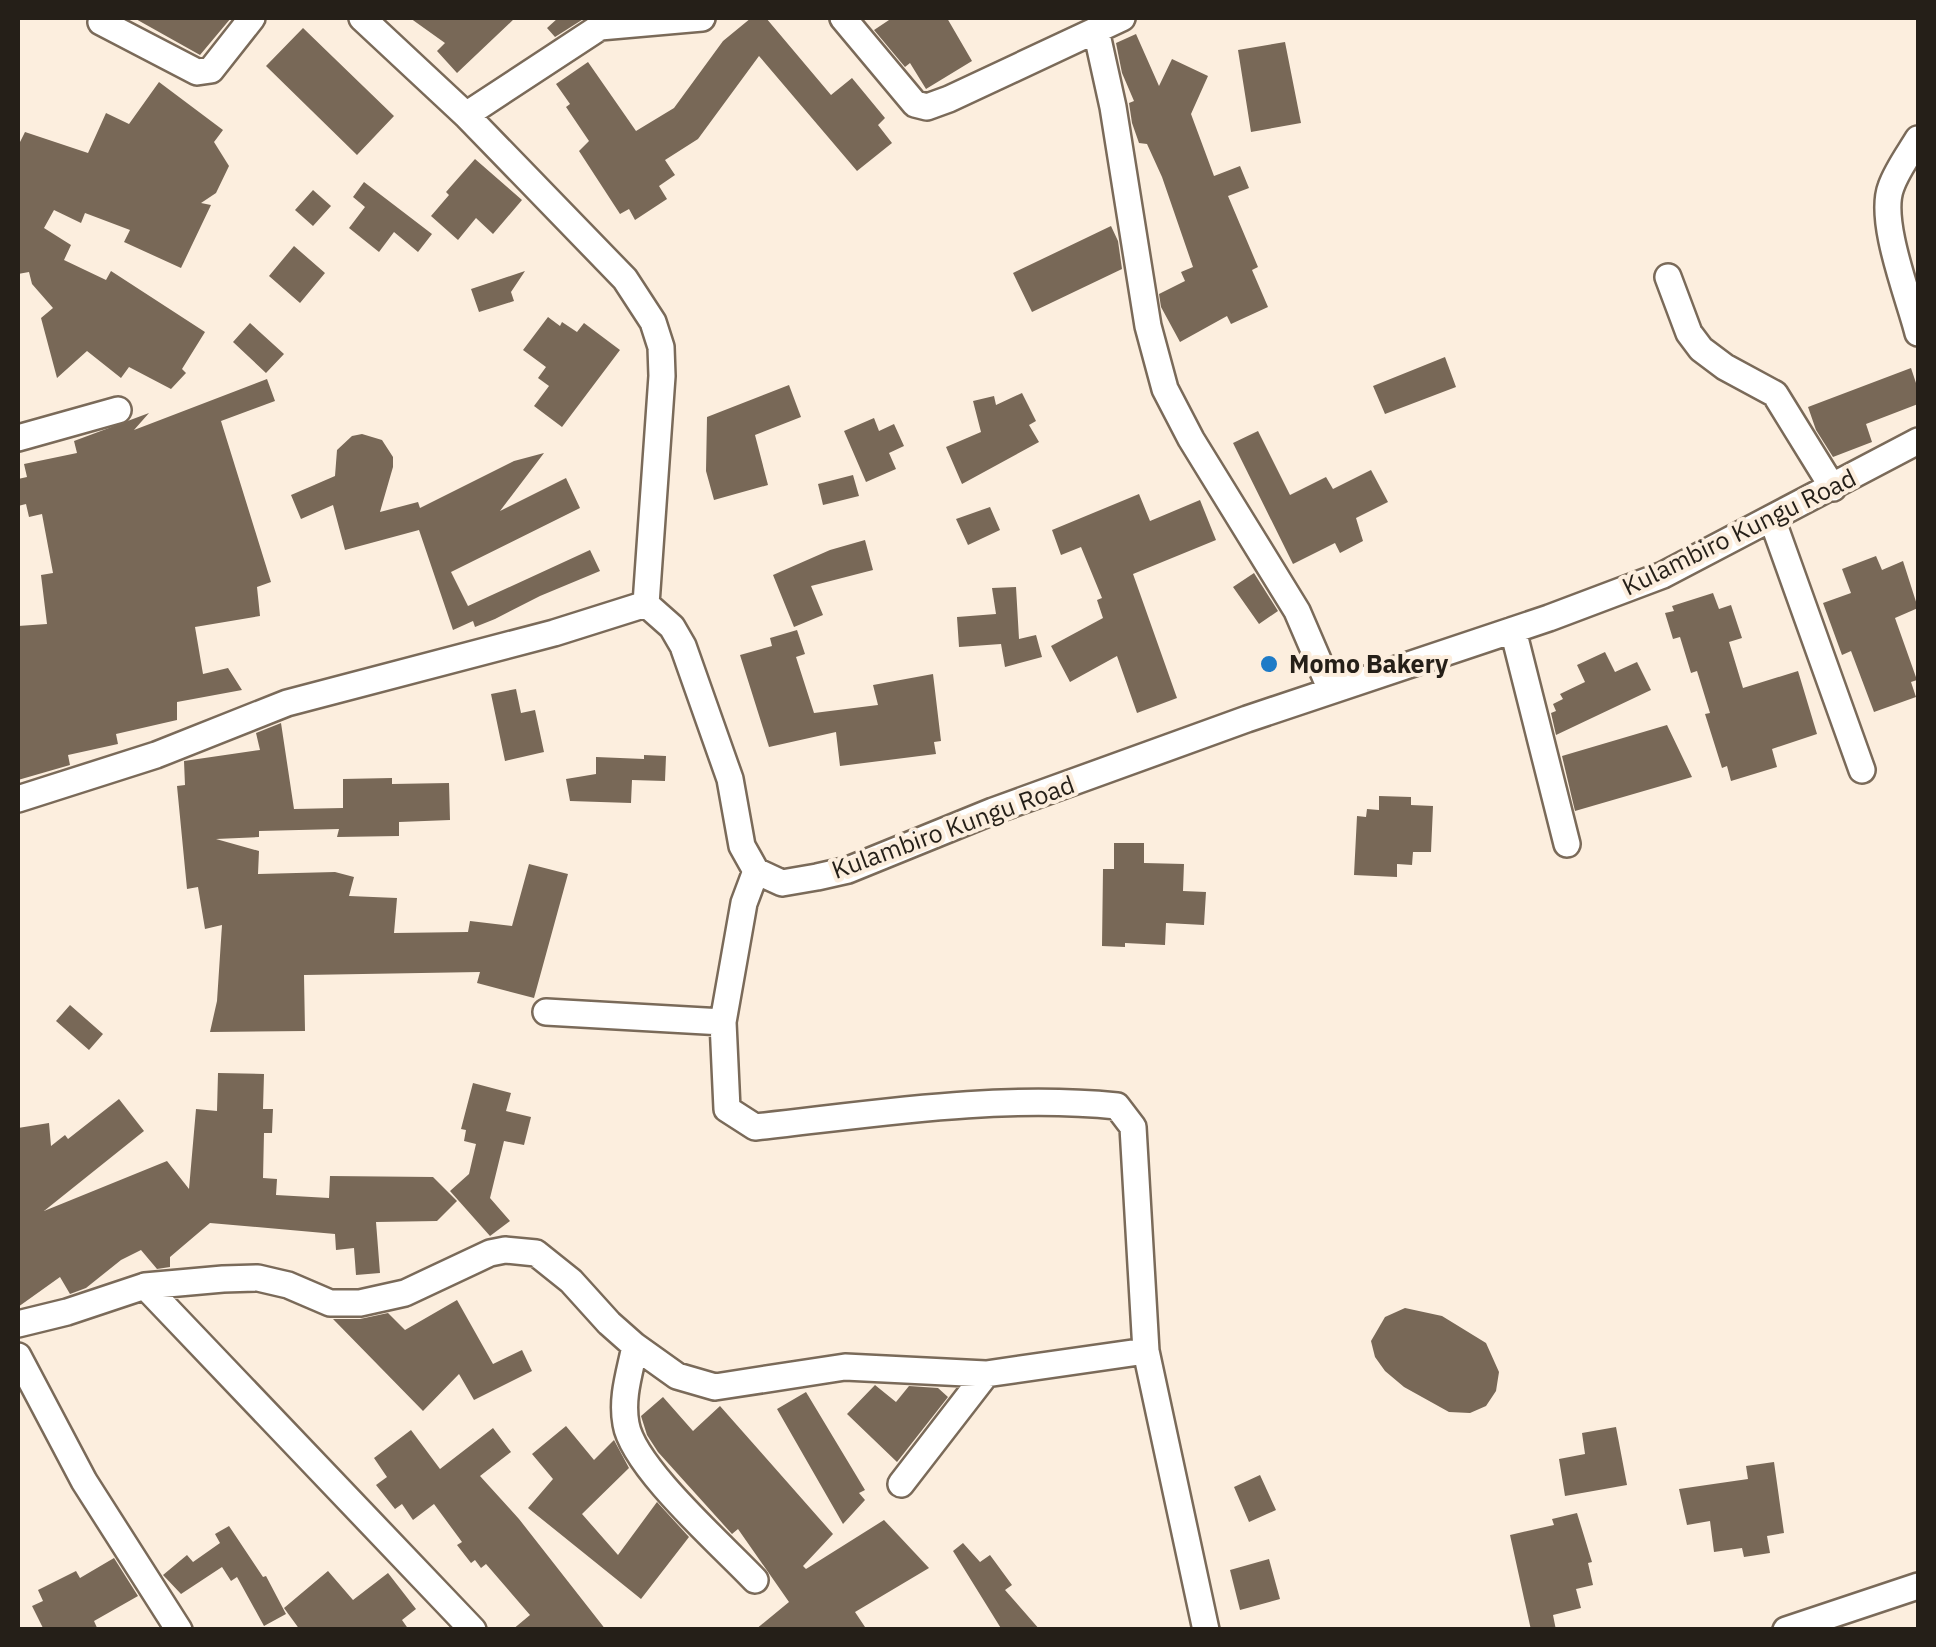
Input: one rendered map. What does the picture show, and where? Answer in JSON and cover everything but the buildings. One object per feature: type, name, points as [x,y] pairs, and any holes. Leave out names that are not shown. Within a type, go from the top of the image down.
[{"type":"street","points":[[102,22],[197,72],[206,72],[252,18]]},
{"type":"street","points":[[362,18],[466,115],[625,279],[653,322],[661,346],[662,376],[646,604]]},
{"type":"street","points":[[466,115],[600,27],[702,18]]},
{"type":"street","points":[[843,18],[915,104],[927,107],[1122,18]]},
{"type":"street","points":[[1096,30],[1113,106],[1148,326],[1165,389],[1191,439],[1297,611],[1331,690]]},
{"type":"street","points":[[1918,138],[1890,188],[1888,201],[1893,237],[1918,333]]},
{"type":"street","points":[[1668,277],[1689,332],[1701,349],[1775,394],[1833,488]]},
{"type":"street","points":[[18,438],[118,410]]},
{"type":"street","name":"Kulambiro Kungu Road","points":[[756,870],[782,883],[848,870],[993,812],[1663,575],[1918,441]]},
{"type":"street","points":[[1772,519],[1862,770]]},
{"type":"street","points":[[18,799],[156,755],[287,703],[554,633],[646,604]]},
{"type":"street","points":[[646,604],[672,627],[684,646],[730,779],[742,846],[756,870],[744,903],[723,1022],[727,1108],[755,1127],[933,1107],[1030,1102],[1117,1106],[1133,1127],[1146,1351],[1206,1630]]},
{"type":"street","points":[[1512,630],[1567,844]]},
{"type":"street","points":[[546,1012],[723,1022]]},
{"type":"street","points":[[18,1324],[146,1286],[258,1278],[288,1284],[330,1303],[360,1303],[405,1293],[490,1253],[519,1251],[536,1253],[571,1280],[609,1324],[677,1376],[715,1387],[845,1368],[986,1374],[1146,1351]]},
{"type":"street","points":[[146,1286],[473,1630]]},
{"type":"street","points":[[635,1346],[624,1400],[632,1444],[668,1490],[755,1580]]},
{"type":"street","points":[[18,1356],[84,1480],[179,1630]]},
{"type":"street","points":[[902,1484],[986,1374]]},
{"type":"street","points":[[1786,1630],[1918,1586]]},
{"type":"place","name":"Momo Bakery","points":[[1269,664]]}]
